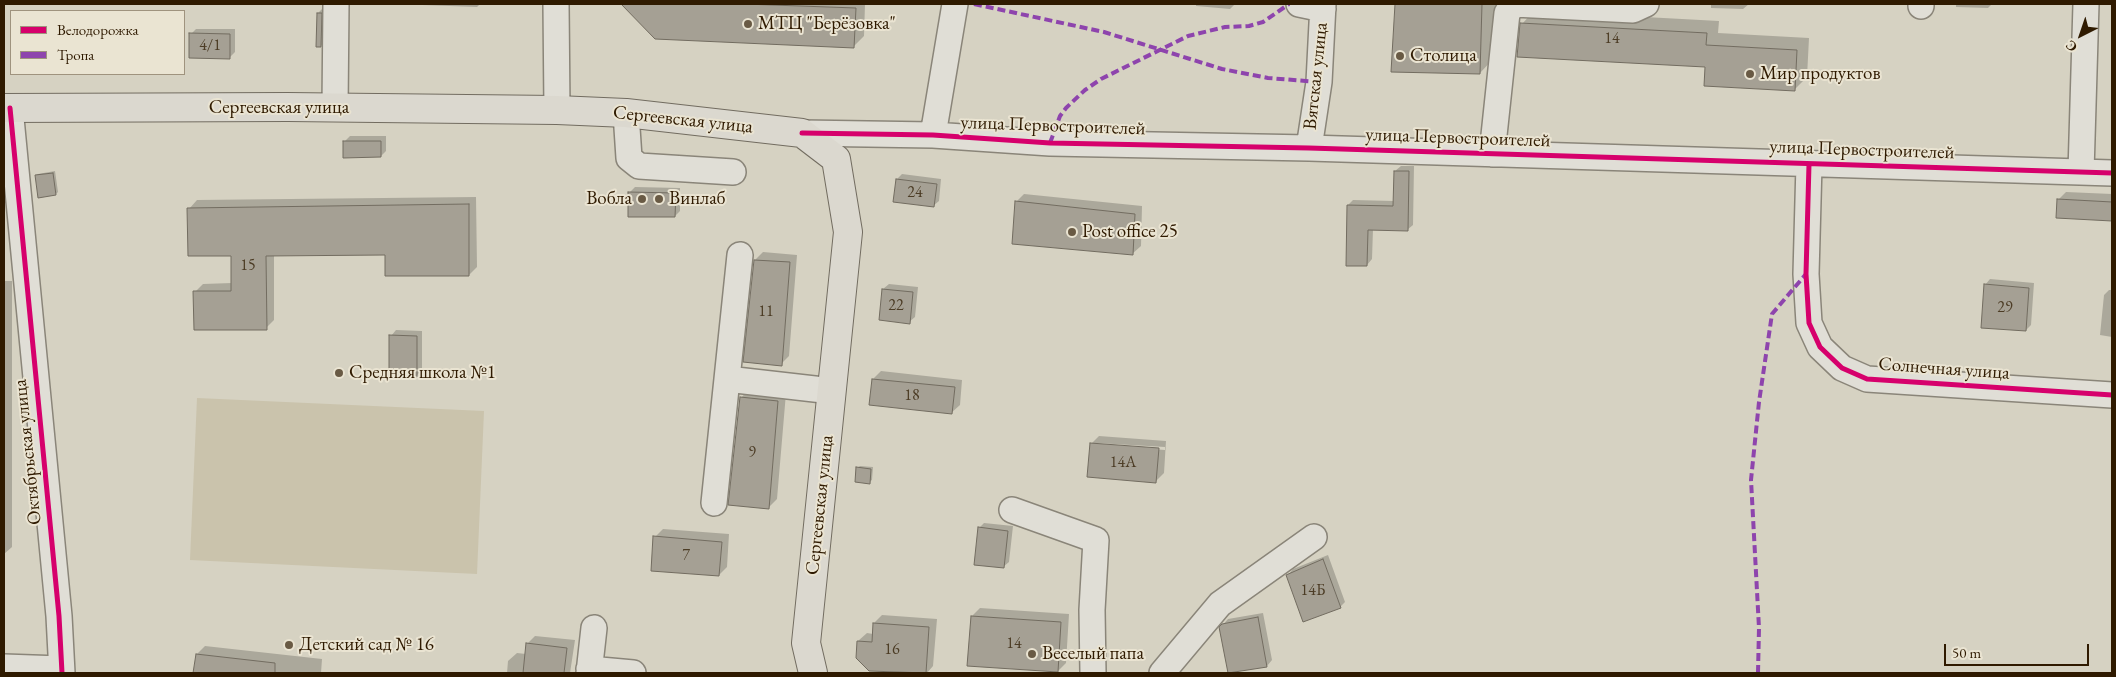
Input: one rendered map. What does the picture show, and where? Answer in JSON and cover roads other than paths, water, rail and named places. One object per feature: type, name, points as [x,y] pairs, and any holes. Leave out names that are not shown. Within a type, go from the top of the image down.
[{"type":"main road","name":"Сергеевская улица","points":[[7,108],[557,110],[626,113],[802,133],[836,160],[848,232],[806,643],[813,673]]},
{"type":"street","points":[[335,108],[336,4]]},
{"type":"street","points":[[556,4],[557,110]]},
{"type":"street","points":[[933,135],[955,4]]},
{"type":"street","points":[[1299,4],[1323,6]]},
{"type":"street","points":[[1492,154],[1507,13],[1514,4],[1634,10],[1646,4]]},
{"type":"street","points":[[2081,172],[2086,4]]},
{"type":"street","name":"Вятская улица","points":[[1308,148],[1319,82],[1323,6]]},
{"type":"street","name":"Октябрьская улица","points":[[7,108],[15,273],[58,606],[61,671]]},
{"type":"street","points":[[626,113],[629,158],[639,166],[733,172]]},
{"type":"street","name":"улица Первостроителей","points":[[802,133],[933,135],[1050,143],[1308,148],[2112,174]]},
{"type":"street","name":"Солнечная улица","points":[[1808,164],[1806,274],[1809,323],[1820,347],[1842,368],[1867,379],[2112,395]]},
{"type":"street","points":[[714,503],[740,255]]},
{"type":"street","points":[[727,379],[832,391]]},
{"type":"street","points":[[1012,510],[1096,540],[1092,610],[1093,673]]},
{"type":"street","points":[[1162,673],[1220,604],[1314,537]]},
{"type":"street","points":[[594,628],[589,671],[633,673]]},
{"type":"street","points":[[4,667],[61,671]]},
{"type":"place","name":"МТЦ \"Берёзовка\"","points":[[748,24]]},
{"type":"place","name":"Столица","points":[[1400,56]]},
{"type":"place","name":"Мир продуктов","points":[[1750,74]]},
{"type":"place","name":"Вобла","points":[[642,199]]},
{"type":"place","name":"Винлаб","points":[[659,199]]},
{"type":"place","name":"Post office 25","points":[[1072,232]]},
{"type":"place","name":"Средняя школа №1","points":[[339,373]]},
{"type":"place","name":"Детский сад № 16","points":[[289,645]]},
{"type":"place","name":"Веселый папа","points":[[1032,654]]}]
